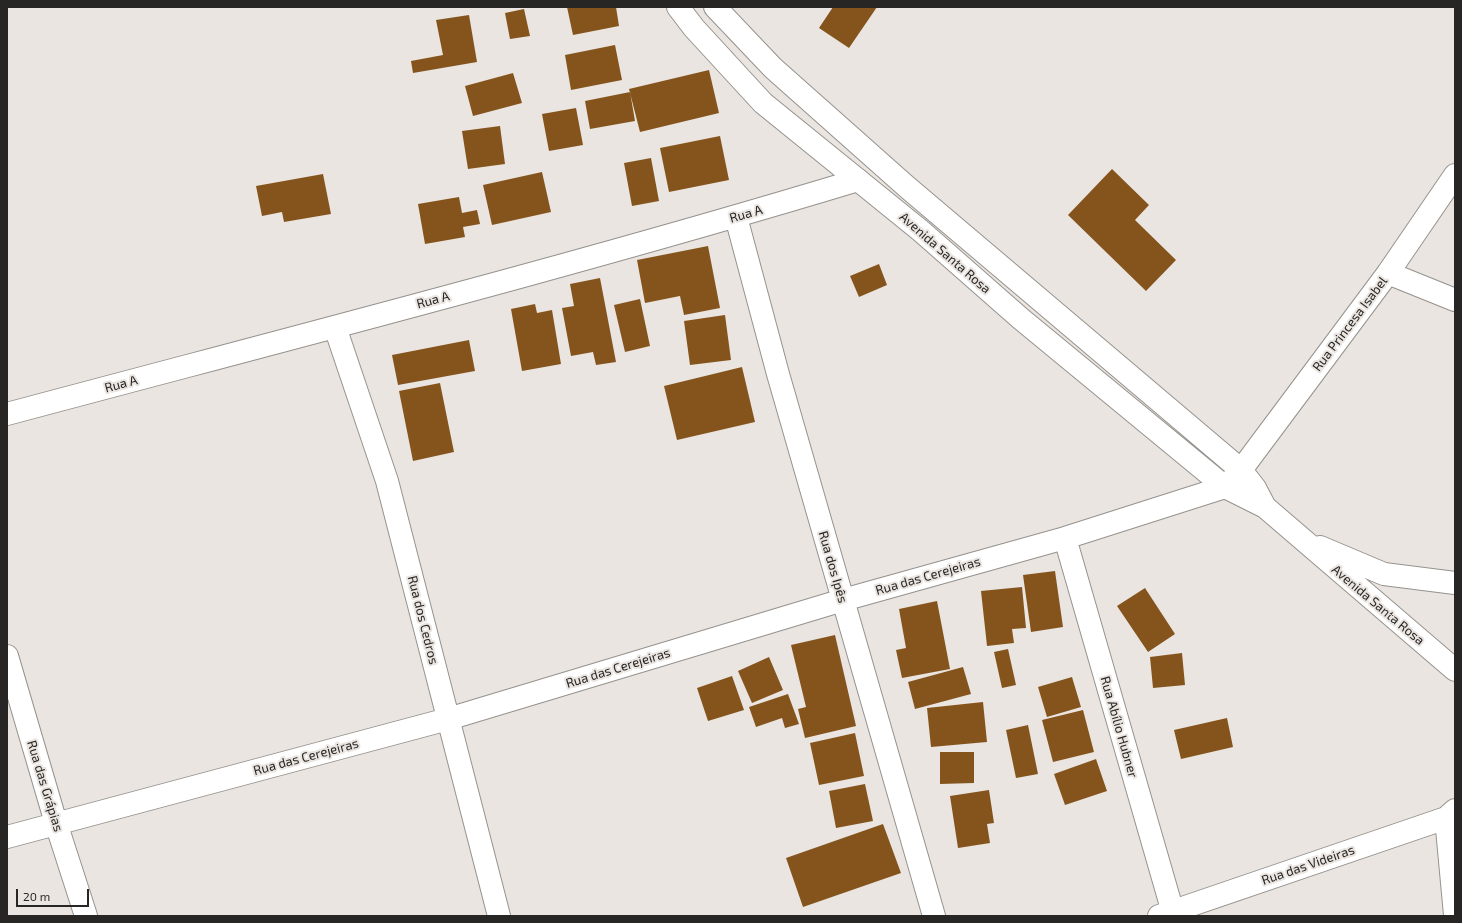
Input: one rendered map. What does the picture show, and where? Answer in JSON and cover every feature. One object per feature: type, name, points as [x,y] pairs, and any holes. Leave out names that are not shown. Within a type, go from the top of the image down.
[{"type":"street","name":"Avenida Santa Rosa","points":[[678,7],[694,28],[763,102],[921,231],[1020,318],[1225,487],[1264,507],[1455,670]]},
{"type":"street","name":"Avenida Santa Rosa","points":[[715,7],[773,68],[907,187],[1241,470],[1255,488],[1264,507]]},
{"type":"street","points":[[737,75],[762,56]]},
{"type":"street","name":"Rua Princesa Isabel","points":[[1225,487],[1241,470],[1388,273],[1455,175]]},
{"type":"street","name":"Rua A","points":[[7,414],[335,327],[736,217],[858,180]]},
{"type":"street","points":[[889,205],[907,187]]},
{"type":"street","name":"Rua dos Ipês","points":[[736,217],[778,374],[934,916]]},
{"type":"street","points":[[1388,273],[1455,300]]},
{"type":"street","name":"Rua dos Cedros","points":[[335,327],[387,481],[499,916]]},
{"type":"street","name":"Rua das Cerejeiras","points":[[7,837],[448,719],[843,600],[1065,538],[1225,487]]},
{"type":"street","name":"Rua Abílio Hubner","points":[[1065,538],[1169,914]]},
{"type":"street","points":[[1302,540],[1384,574],[1455,583]]},
{"type":"street","name":"Rua das Grápias","points":[[7,656],[56,824],[86,916]]},
{"type":"street","points":[[1451,814],[1455,915]]},
{"type":"street","name":"Rua das Videiras","points":[[1169,914],[1451,814]]},
{"type":"building","points":[[567,7],[616,7],[619,26],[573,35]]},
{"type":"building","points":[[833,7],[877,7],[849,48],[819,28]]},
{"type":"building","points":[[524,9],[530,36],[510,39],[505,13]]},
{"type":"building","points":[[469,15],[477,62],[413,73],[411,61],[443,55],[436,20]]},
{"type":"building","points":[[615,45],[622,80],[571,90],[565,55]]},
{"type":"building","points":[[709,70],[719,113],[640,132],[629,89]]},
{"type":"building","points":[[513,73],[522,103],[473,116],[465,86]]},
{"type":"building","points":[[630,92],[635,121],[590,129],[585,101]]},
{"type":"building","points":[[576,108],[583,145],[549,151],[542,114]]},
{"type":"building","points":[[500,126],[505,164],[468,169],[462,131]]},
{"type":"building","points":[[720,136],[729,180],[669,192],[660,148]]},
{"type":"building","points":[[651,158],[659,201],[632,206],[624,163]]},
{"type":"building","points":[[1112,169],[1149,205],[1135,220],[1176,260],[1146,291],[1068,215]]},
{"type":"building","points":[[542,172],[551,212],[492,225],[483,185]]},
{"type":"building","points":[[323,174],[331,214],[284,222],[282,212],[262,216],[256,186]]},
{"type":"building","points":[[459,197],[462,213],[477,210],[480,224],[463,227],[465,237],[425,244],[418,204]]},
{"type":"building","points":[[708,246],[720,308],[684,315],[680,296],[645,303],[637,260]]},
{"type":"building","points":[[879,264],[887,285],[859,297],[850,276]]},
{"type":"building","points":[[600,278],[616,362],[596,365],[593,352],[571,356],[562,308],[574,306],[570,284]]},
{"type":"building","points":[[640,299],[650,346],[625,352],[614,305]]},
{"type":"building","points":[[535,304],[537,313],[552,310],[561,364],[522,371],[511,309]]},
{"type":"building","points":[[725,315],[731,360],[690,365],[684,321]]},
{"type":"building","points":[[469,340],[475,371],[398,385],[392,355]]},
{"type":"building","points":[[742,367],[755,422],[677,440],[664,386]]},
{"type":"building","points":[[440,383],[454,452],[413,461],[399,391]]},
{"type":"building","points":[[1055,571],[1063,627],[1031,632],[1023,575]]},
{"type":"building","points":[[1022,587],[1026,628],[1012,629],[1014,643],[987,646],[981,591]]},
{"type":"building","points":[[1145,588],[1175,634],[1148,652],[1117,606]]},
{"type":"building","points":[[937,601],[950,669],[902,678],[896,650],[906,648],[899,609]]},
{"type":"building","points":[[835,635],[856,726],[805,738],[798,709],[806,707],[791,645]]},
{"type":"building","points":[[1008,649],[1016,685],[1002,688],[994,652]]},
{"type":"building","points":[[1182,653],[1185,685],[1153,688],[1150,657]]},
{"type":"building","points":[[769,657],[783,690],[752,703],[738,671]]},
{"type":"building","points":[[963,667],[971,694],[915,709],[908,682]]},
{"type":"building","points":[[732,676],[744,710],[708,721],[697,688]]},
{"type":"building","points":[[1072,677],[1081,707],[1047,717],[1038,687]]},
{"type":"building","points":[[788,694],[799,724],[785,728],[782,718],[756,727],[749,707]]},
{"type":"building","points":[[983,702],[987,742],[931,747],[927,708]]},
{"type":"building","points":[[1083,710],[1094,752],[1053,762],[1042,720]]},
{"type":"building","points":[[1227,718],[1233,747],[1181,759],[1174,730]]},
{"type":"building","points":[[1028,725],[1038,774],[1016,778],[1006,730]]},
{"type":"building","points":[[855,733],[864,776],[819,785],[810,743]]},
{"type":"building","points":[[940,752],[974,752],[974,783],[940,784]]},
{"type":"building","points":[[1096,759],[1107,791],[1065,805],[1054,774]]},
{"type":"building","points":[[865,784],[873,821],[836,828],[829,791]]},
{"type":"building","points":[[989,790],[994,823],[987,824],[990,843],[958,848],[950,796]]},
{"type":"building","points":[[883,824],[901,873],[803,907],[786,858]]}]
